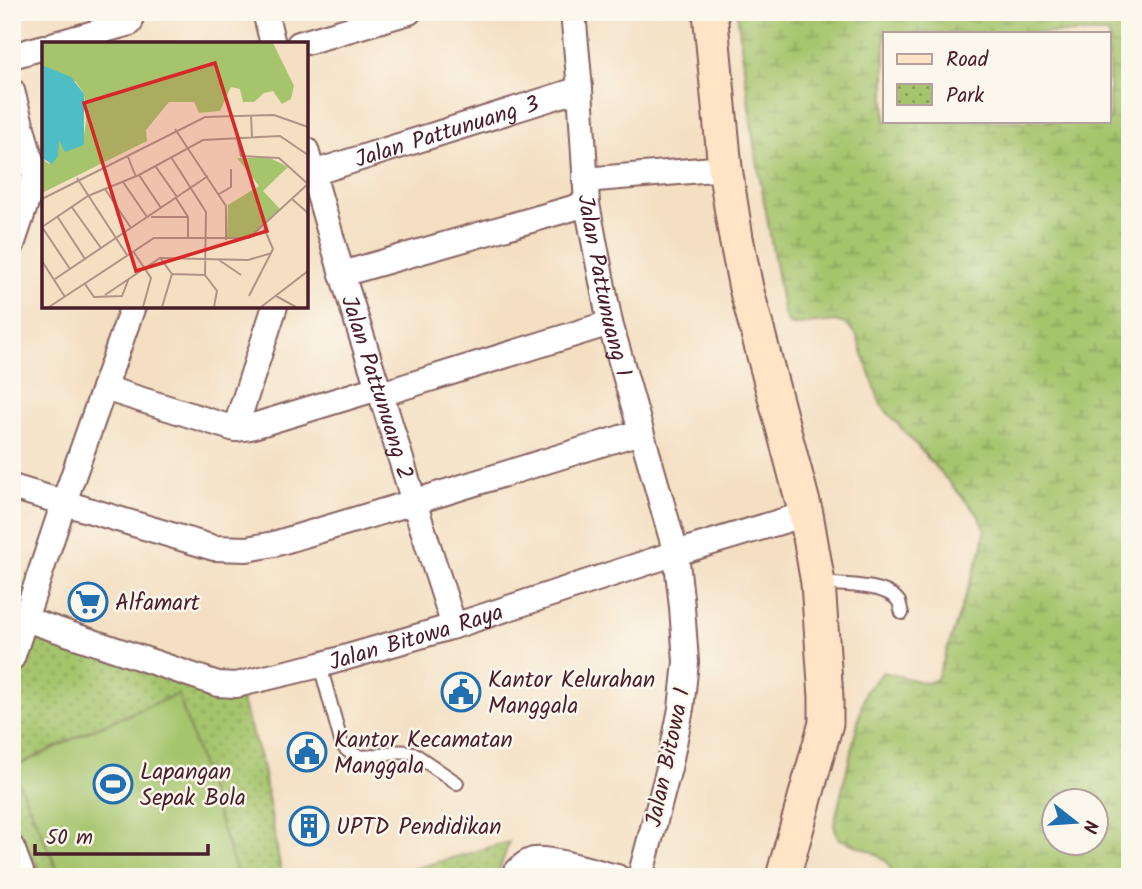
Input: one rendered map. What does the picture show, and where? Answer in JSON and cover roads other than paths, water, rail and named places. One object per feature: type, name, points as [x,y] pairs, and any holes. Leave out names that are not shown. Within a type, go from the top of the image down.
[{"type":"street","points":[[265,12],[272,42]]},
{"type":"street","points":[[306,42],[409,12]]},
{"type":"street","name":"Jalan Pattunuang 1","points":[[573,12],[586,192],[610,323],[676,553]]},
{"type":"street","points":[[710,12],[725,168],[746,288],[806,514],[818,583],[826,723],[783,877]]},
{"type":"street","points":[[63,42],[131,26]]},
{"type":"street","points":[[12,55],[42,48]]},
{"type":"street","name":"Jalan Pattunuang 3","points":[[312,168],[580,89]]},
{"type":"street","points":[[12,91],[24,180],[12,245]]},
{"type":"street","points":[[308,197],[312,168]]},
{"type":"street","name":"Jalan Pattunuang 2","points":[[312,168],[342,274],[454,626]]},
{"type":"street","points":[[342,274],[586,192],[725,168]]},
{"type":"street","points":[[12,658],[132,308]]},
{"type":"street","points":[[235,429],[274,308]]},
{"type":"street","points":[[104,388],[235,429],[380,391],[610,323]]},
{"type":"street","points":[[12,487],[214,548],[247,549],[274,544],[640,432]]},
{"type":"street","name":"Jalan Bitowa Raya","points":[[25,619],[218,684],[236,685],[454,626],[676,553],[806,514]]},
{"type":"street","name":"Jalan Bitowa 1","points":[[639,877],[669,768],[681,709],[686,662],[676,553]]},
{"type":"street","points":[[12,848],[23,877]]},
{"type":"street","points":[[512,877],[527,863],[536,860],[617,877]]},
{"type":"lane","points":[[818,583],[883,591],[899,603],[902,613]]},
{"type":"lane","points":[[320,664],[342,745],[346,749],[365,758],[405,751],[413,753],[457,783]]},
{"type":"place","name":"Alfamart","points":[[88,602]]},
{"type":"place","name":"Kantor Kelurahan Manggala","points":[[461,692]]},
{"type":"place","name":"Kantor Kecamatan Manggala","points":[[307,752]]},
{"type":"place","name":"Lapangan Sepak Bola","points":[[113,784]]},
{"type":"place","name":"UPTD Pendidikan","points":[[309,826]]}]
